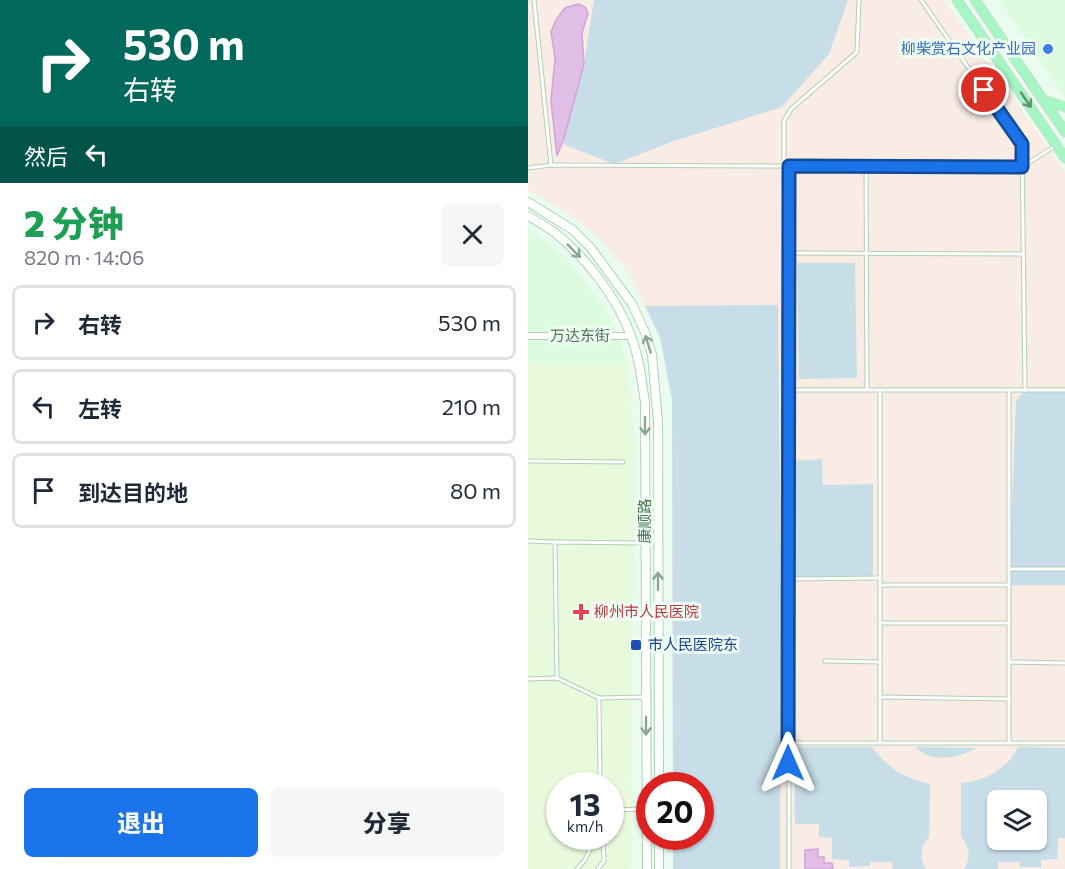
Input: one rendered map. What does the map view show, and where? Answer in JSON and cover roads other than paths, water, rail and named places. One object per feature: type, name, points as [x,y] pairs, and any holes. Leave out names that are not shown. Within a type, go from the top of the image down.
[{"type":"main road","points":[[957,0],[1065,158]]},
{"type":"main road","points":[[975,0],[1065,132]]},
{"type":"main road","points":[[1043,100],[1065,107]]},
{"type":"main road","name":"康顺路","points":[[528,202],[573,230],[591,248],[632,304],[645,332],[652,355],[658,422],[659,772]]},
{"type":"main road","name":"康顺路","points":[[528,216],[554,232],[578,253],[619,309],[632,336],[641,374],[645,403],[647,772]]},
{"type":"main road","name":"康顺路","points":[[647,850],[647,869]]},
{"type":"main road","points":[[659,850],[659,869]]},
{"type":"street","name":"万达东街","points":[[528,336],[632,336]]},
{"type":"lane","points":[[534,0],[551,165]]},
{"type":"lane","points":[[784,166],[784,121],[791,109],[857,52],[859,0]]},
{"type":"lane","points":[[921,0],[1022,144],[1025,390]]},
{"type":"lane","points":[[528,168],[551,165],[1022,167],[1056,145]]},
{"type":"lane","points":[[789,166],[789,869]]},
{"type":"lane","points":[[866,167],[867,390]]},
{"type":"lane","points":[[789,253],[1023,254]]},
{"type":"lane","points":[[789,390],[1065,390]]},
{"type":"lane","points":[[880,390],[880,743]]},
{"type":"lane","points":[[1009,390],[1009,743]]},
{"type":"lane","points":[[528,461],[624,462]]},
{"type":"lane","points":[[528,541],[646,543]]},
{"type":"lane","points":[[555,542],[557,678]]},
{"type":"lane","points":[[1009,569],[1065,568]]},
{"type":"lane","points":[[789,579],[880,578]]},
{"type":"lane","points":[[880,585],[1009,585]]},
{"type":"lane","points":[[880,623],[1009,623]]},
{"type":"lane","points":[[825,661],[880,662]]},
{"type":"lane","points":[[1009,662],[1065,663]]},
{"type":"lane","points":[[528,679],[557,678],[599,698],[646,697]]},
{"type":"lane","points":[[880,697],[1009,699]]},
{"type":"lane","points":[[599,698],[600,772]]},
{"type":"lane","points":[[788,743],[1065,743]]},
{"type":"lane","points":[[577,869],[590,850]]},
{"type":"lane","points":[[598,869],[604,861],[604,850]]},
{"type":"place","name":"柳柴赏石文化产业园","points":[[1048,49]]},
{"type":"place","name":"柳州市人民医院","points":[[581,612]]},
{"type":"place","name":"市人民医院东","points":[[636,645]]}]
